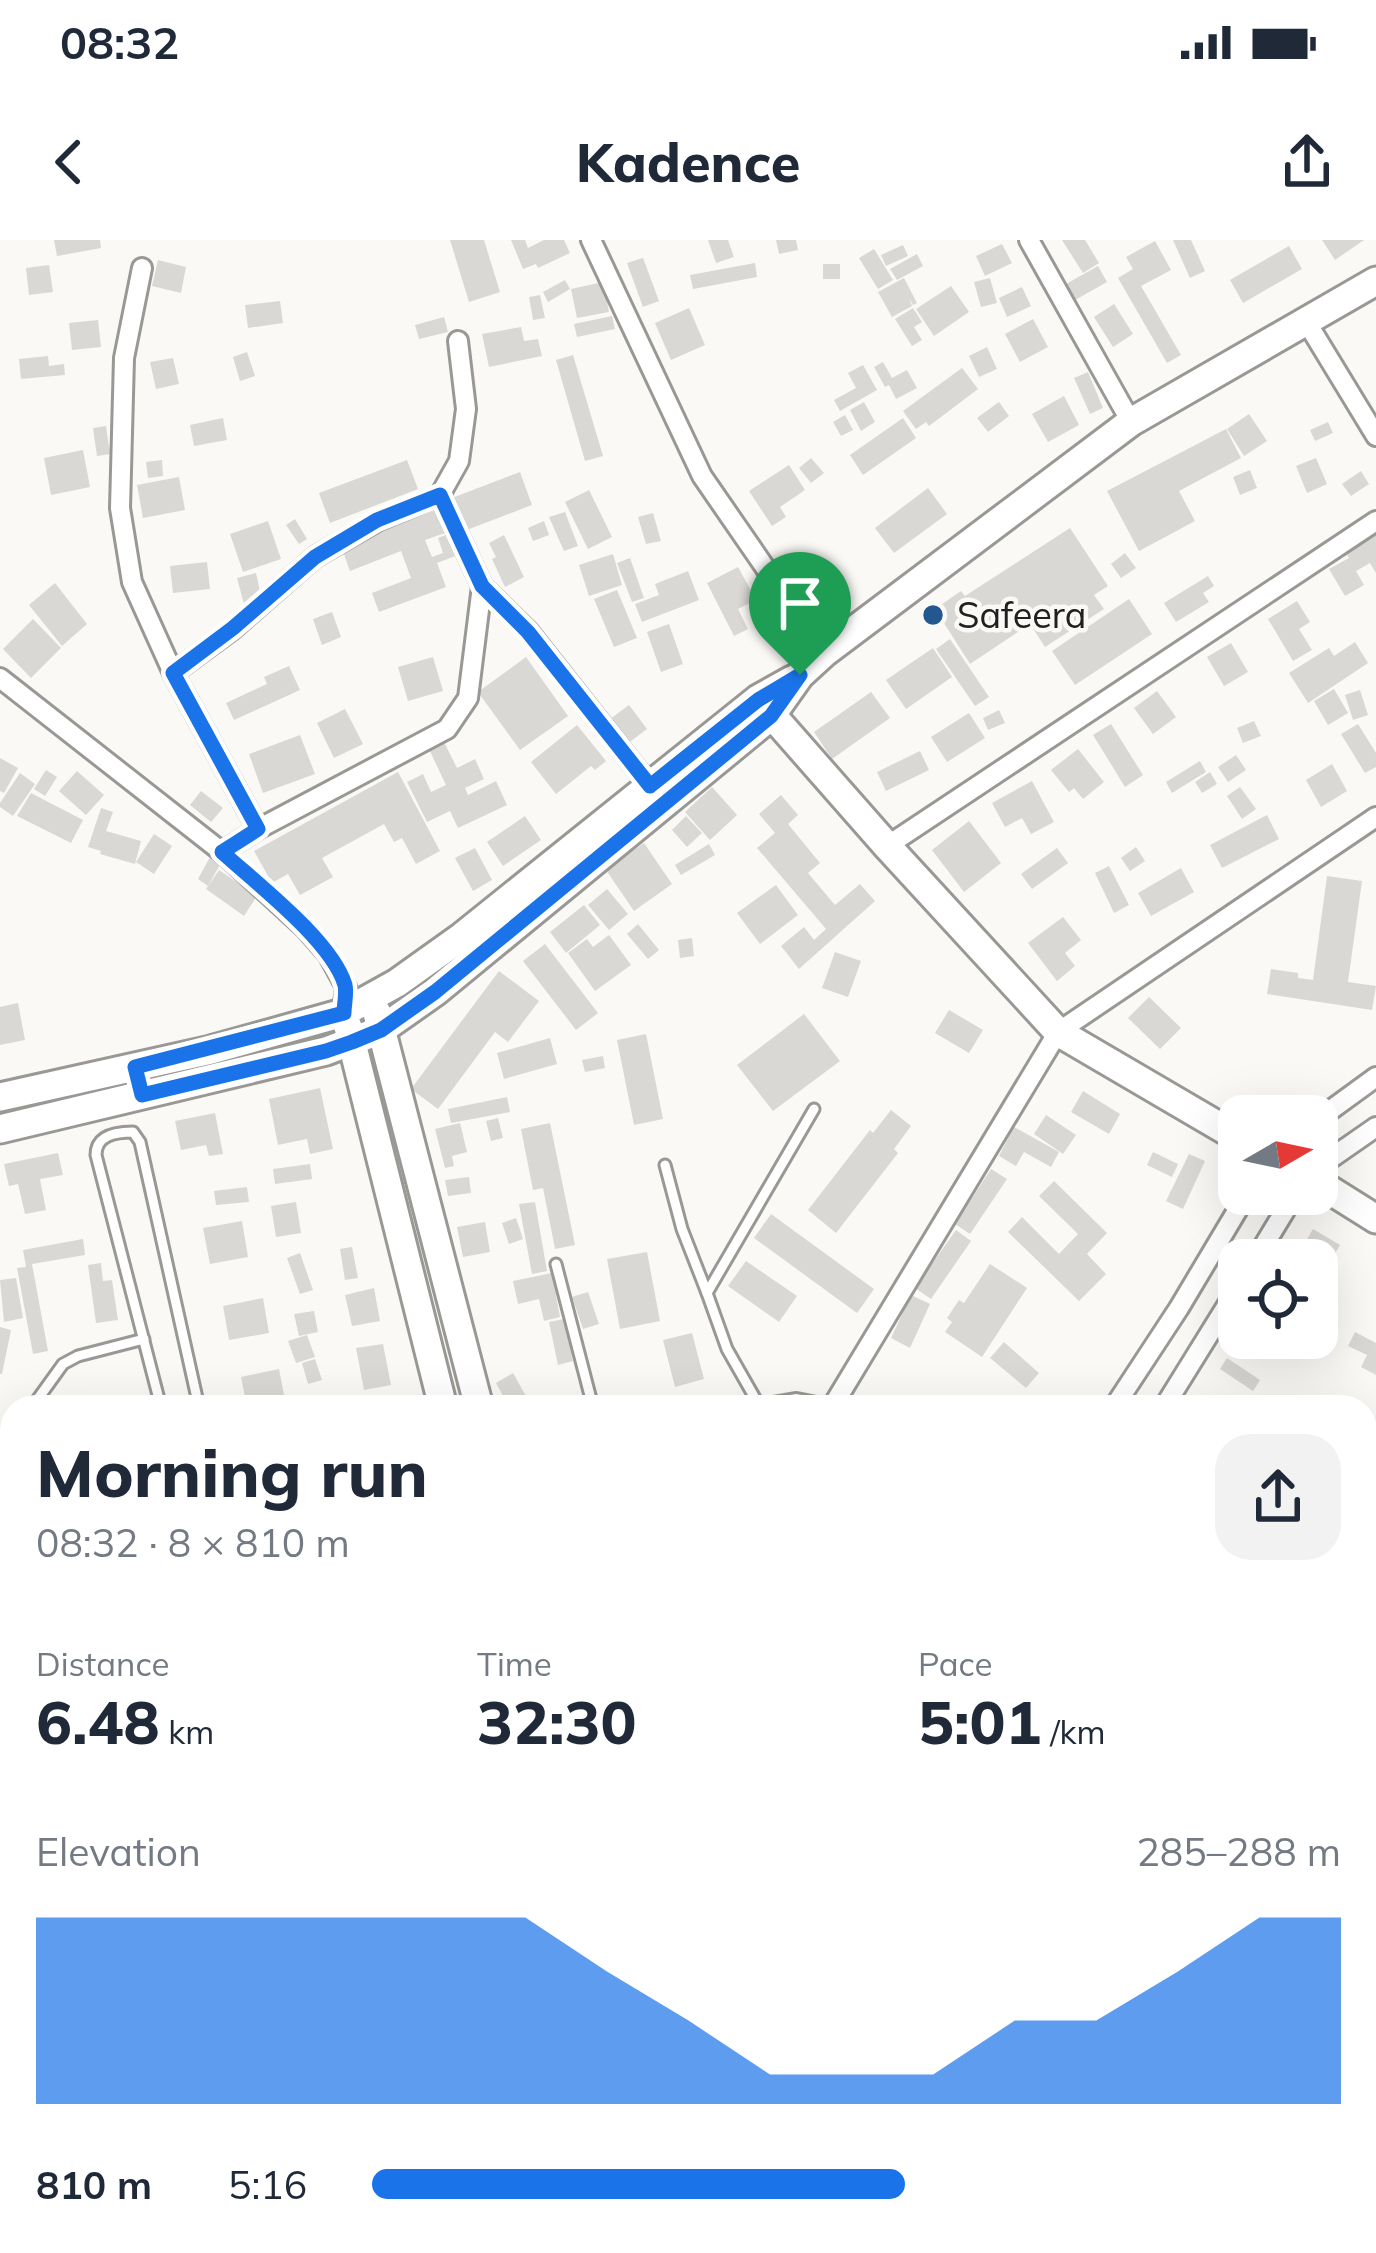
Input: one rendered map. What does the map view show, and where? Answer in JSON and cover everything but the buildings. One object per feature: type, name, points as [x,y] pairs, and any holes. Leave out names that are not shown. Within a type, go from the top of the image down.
[{"type":"main road","points":[[0,1129],[326,1051],[381,1030],[435,992],[824,653],[1131,422],[1376,281]]},
{"type":"main road","points":[[765,708],[1058,1032],[1218,1126]]},
{"type":"main road","points":[[0,1097],[135,1067],[345,1000],[374,997],[460,938],[650,786],[765,708]]},
{"type":"main road","points":[[374,997],[476,1395]]},
{"type":"main road","points":[[345,1000],[440,1395]]},
{"type":"main road","points":[[135,1067],[142,1095]]},
{"type":"main road","points":[[82,1079],[90,1108]]},
{"type":"main road","points":[[1338,1196],[1376,1220]]},
{"type":"street","points":[[591,240],[702,476],[824,653]]},
{"type":"street","points":[[1028,240],[1131,422]]},
{"type":"street","points":[[142,268],[124,358],[120,508],[133,583],[173,673],[258,829]]},
{"type":"street","points":[[1306,321],[1376,436]]},
{"type":"street","points":[[173,673],[315,557],[377,520],[440,495],[459,460],[466,409],[458,340]]},
{"type":"street","points":[[440,495],[482,586],[528,632],[650,786]]},
{"type":"street","points":[[887,846],[1376,521]]},
{"type":"street","points":[[222,852],[447,729],[468,698],[482,586]]},
{"type":"street","points":[[0,678],[222,852],[306,929],[328,955],[345,1000]]},
{"type":"street","points":[[839,1395],[1058,1032],[1376,817]]},
{"type":"street","points":[[1338,1105],[1376,1078]]},
{"type":"street","points":[[1338,1153],[1376,1127]]},
{"type":"street","points":[[1122,1395],[1234,1215]]},
{"type":"street","points":[[1179,1308],[1211,1331]]},
{"type":"street","points":[[1171,1395],[1218,1320]]},
{"type":"lane","points":[[707,1293],[814,1108]]},
{"type":"lane","points":[[158,1395],[96,1155],[101,1139],[118,1132],[133,1132],[140,1142],[196,1395]]},
{"type":"lane","points":[[665,1165],[682,1228],[727,1349],[753,1395]]},
{"type":"lane","points":[[556,1264],[590,1395]]},
{"type":"lane","points":[[41,1395],[63,1364],[98,1349],[144,1340]]},
{"type":"place","name":"Safeera","points":[[933,615]]},
{"type":"route","points":[[440,495],[482,586],[528,632],[650,786],[758,700],[800,675],[771,716],[435,992],[381,1030],[326,1051],[142,1095],[135,1067],[344,1013],[346,987],[328,955],[222,852],[258,829],[173,673],[315,557],[377,520],[440,495]]}]
